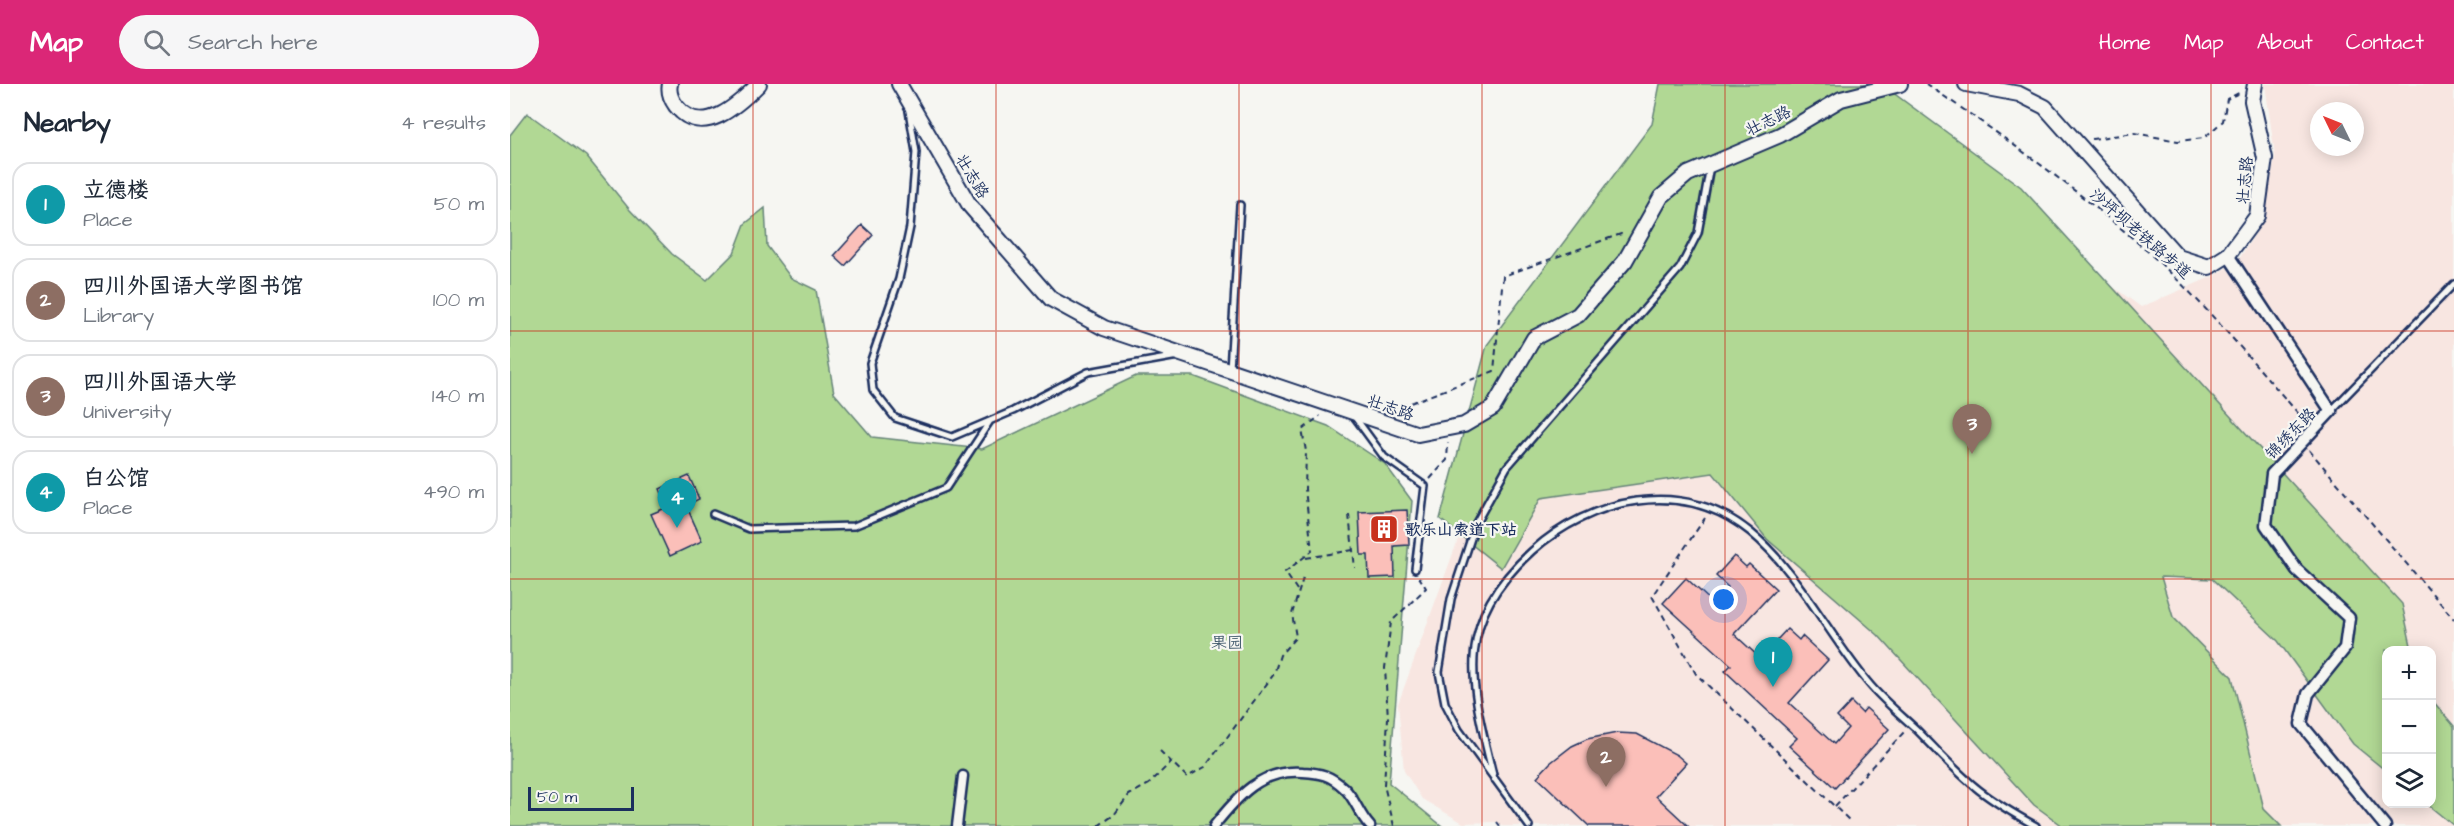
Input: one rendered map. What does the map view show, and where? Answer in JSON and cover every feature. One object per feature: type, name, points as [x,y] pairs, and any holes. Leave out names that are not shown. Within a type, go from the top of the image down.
[{"type":"street","points":[[670,84],[668,90],[674,104],[682,113],[699,120],[718,117],[759,84]]},
{"type":"street","name":"壮志路","points":[[903,89],[970,206],[1051,299],[1104,328],[1418,434],[1464,425],[1493,408],[1534,338],[1578,315],[1625,261],[1661,197],[1688,174],[1779,135],[1841,99],[1900,84]]},
{"type":"street","points":[[1966,84],[2019,94],[2045,107],[2178,257],[2209,267],[2228,255]]},
{"type":"street","name":"壮志路","points":[[2228,255],[2257,216],[2265,158],[2252,101],[2254,84]]},
{"type":"street","name":"锦绣东路","points":[[2228,255],[2331,411],[2272,474],[2266,525],[2297,570],[2349,618],[2345,648],[2308,694],[2301,724],[2385,826]]},
{"type":"street","points":[[1214,826],[1237,797],[1260,780],[1288,770],[1325,774],[1346,789],[1370,826]]},
{"type":"street","points":[[957,826],[963,776]]},
{"type":"lane","points":[[903,89],[916,152],[910,227],[899,279],[870,363],[873,390],[895,418],[952,437],[1088,372],[1185,355]]},
{"type":"lane","points":[[1529,826],[1459,730],[1445,703],[1439,672],[1451,599],[1476,523],[1507,467],[1680,268],[1698,233],[1710,165]]},
{"type":"lane","points":[[1230,370],[1240,205]]},
{"type":"lane","points":[[2331,411],[2454,284]]},
{"type":"lane","points":[[1350,411],[1384,457],[1425,486],[1415,569]]},
{"type":"lane","points":[[713,514],[749,529],[854,526],[946,488],[991,420]]},
{"type":"lane","points":[[1494,779],[1473,683],[1476,632],[1486,607],[1499,586],[1520,561],[1545,539],[1597,511],[1627,502],[1657,498],[1685,501],[1711,508],[1744,528],[1797,580],[1872,687],[1976,788],[2008,811],[2036,826]]},
{"type":"path","name":"沙坪坝老铁路步道","points":[[1926,84],[2039,164],[2131,237],[2196,298],[2313,430]]},
{"type":"path","points":[[2077,141],[2134,133],[2178,141],[2204,138],[2223,121],[2227,99],[2254,84]]},
{"type":"path","points":[[1364,401],[1400,406],[1494,371],[1503,276],[1621,234],[1638,238]]},
{"type":"path","points":[[1298,590],[1285,572],[1312,551],[1305,489],[1306,452],[1302,430],[1318,419]]},
{"type":"path","points":[[2302,441],[2331,478],[2454,619]]},
{"type":"path","points":[[1425,486],[1447,460],[1448,446]]},
{"type":"path","points":[[1711,508],[1652,596],[1696,674],[1849,820]]},
{"type":"path","points":[[1349,515],[1355,568]]},
{"type":"path","points":[[1303,558],[1353,550]]},
{"type":"path","points":[[1394,826],[1384,785],[1388,718],[1385,668],[1391,622],[1426,588],[1415,569]]},
{"type":"path","points":[[1160,751],[1187,777],[1205,767],[1274,674],[1280,655],[1296,637],[1292,614],[1303,578]]},
{"type":"path","points":[[1835,806],[1911,725]]},
{"type":"path","points":[[1098,826],[1114,815],[1129,795],[1149,784],[1171,762]]},
{"type":"path","points":[[1497,822],[1500,826]]},
{"type":"shaded area","points":[[2265,84],[2454,84],[2454,826],[1502,826],[1497,822],[1463,823],[1422,799],[1404,771],[1398,704],[1467,515],[1888,123],[2141,307],[2216,275],[2239,259],[2264,220],[2275,156]]},
{"type":"green space","points":[[1660,84],[1881,84],[2021,187],[2402,604],[2411,646],[2382,646],[2382,768],[2353,744],[2278,641],[2212,579],[2161,577],[2173,617],[2232,677],[2264,809],[2281,826],[2063,826],[2034,805],[1878,635],[1767,539],[1713,473],[1541,498],[1501,568],[1440,519],[1487,345],[1652,124]]},
{"type":"green space","name":"果园","points":[[527,113],[586,156],[630,210],[672,254],[707,280],[734,253],[745,224],[765,208],[767,246],[791,278],[816,290],[834,393],[872,437],[982,449],[1136,376],[1193,376],[1328,426],[1385,464],[1412,501],[1389,783],[1442,826],[510,826],[510,135]]},
{"type":"green space","points":[[2436,705],[2454,726],[2454,826],[2432,808],[2436,808]]},
{"type":"building","points":[[862,225],[873,235],[845,266],[834,256]]},
{"type":"building","points":[[689,476],[699,499],[686,505],[702,541],[670,556],[651,514],[668,507],[660,489]]},
{"type":"building","name":"歌乐山索道下站","points":[[1407,510],[1409,545],[1394,546],[1395,577],[1369,578],[1368,555],[1361,555],[1359,512]]},
{"type":"building","points":[[1734,556],[1746,567],[1749,564],[1776,589],[1734,634],[1760,658],[1787,629],[1799,640],[1802,636],[1828,660],[1789,703],[1834,744],[1848,728],[1837,717],[1851,702],[1862,713],[1866,708],[1889,729],[1835,788],[1789,746],[1797,738],[1725,671],[1731,665],[1663,603],[1686,578],[1713,603],[1728,587],[1716,576]]},
{"type":"building","points":[[1617,733],[1637,734],[1677,755],[1686,763],[1656,796],[1688,826],[1589,826],[1537,777],[1550,763],[1572,746],[1587,739]]},
{"type":"place","name":"四川外国语大学","points":[[1972,454]]},
{"type":"place","name":"白公馆","points":[[677,528]]},
{"type":"place","name":"歌乐山索道下站","points":[[1384,529]]},
{"type":"place","name":"立德楼","points":[[1773,687]]},
{"type":"place","name":"四川外国语大学图书馆","points":[[1606,787]]}]
